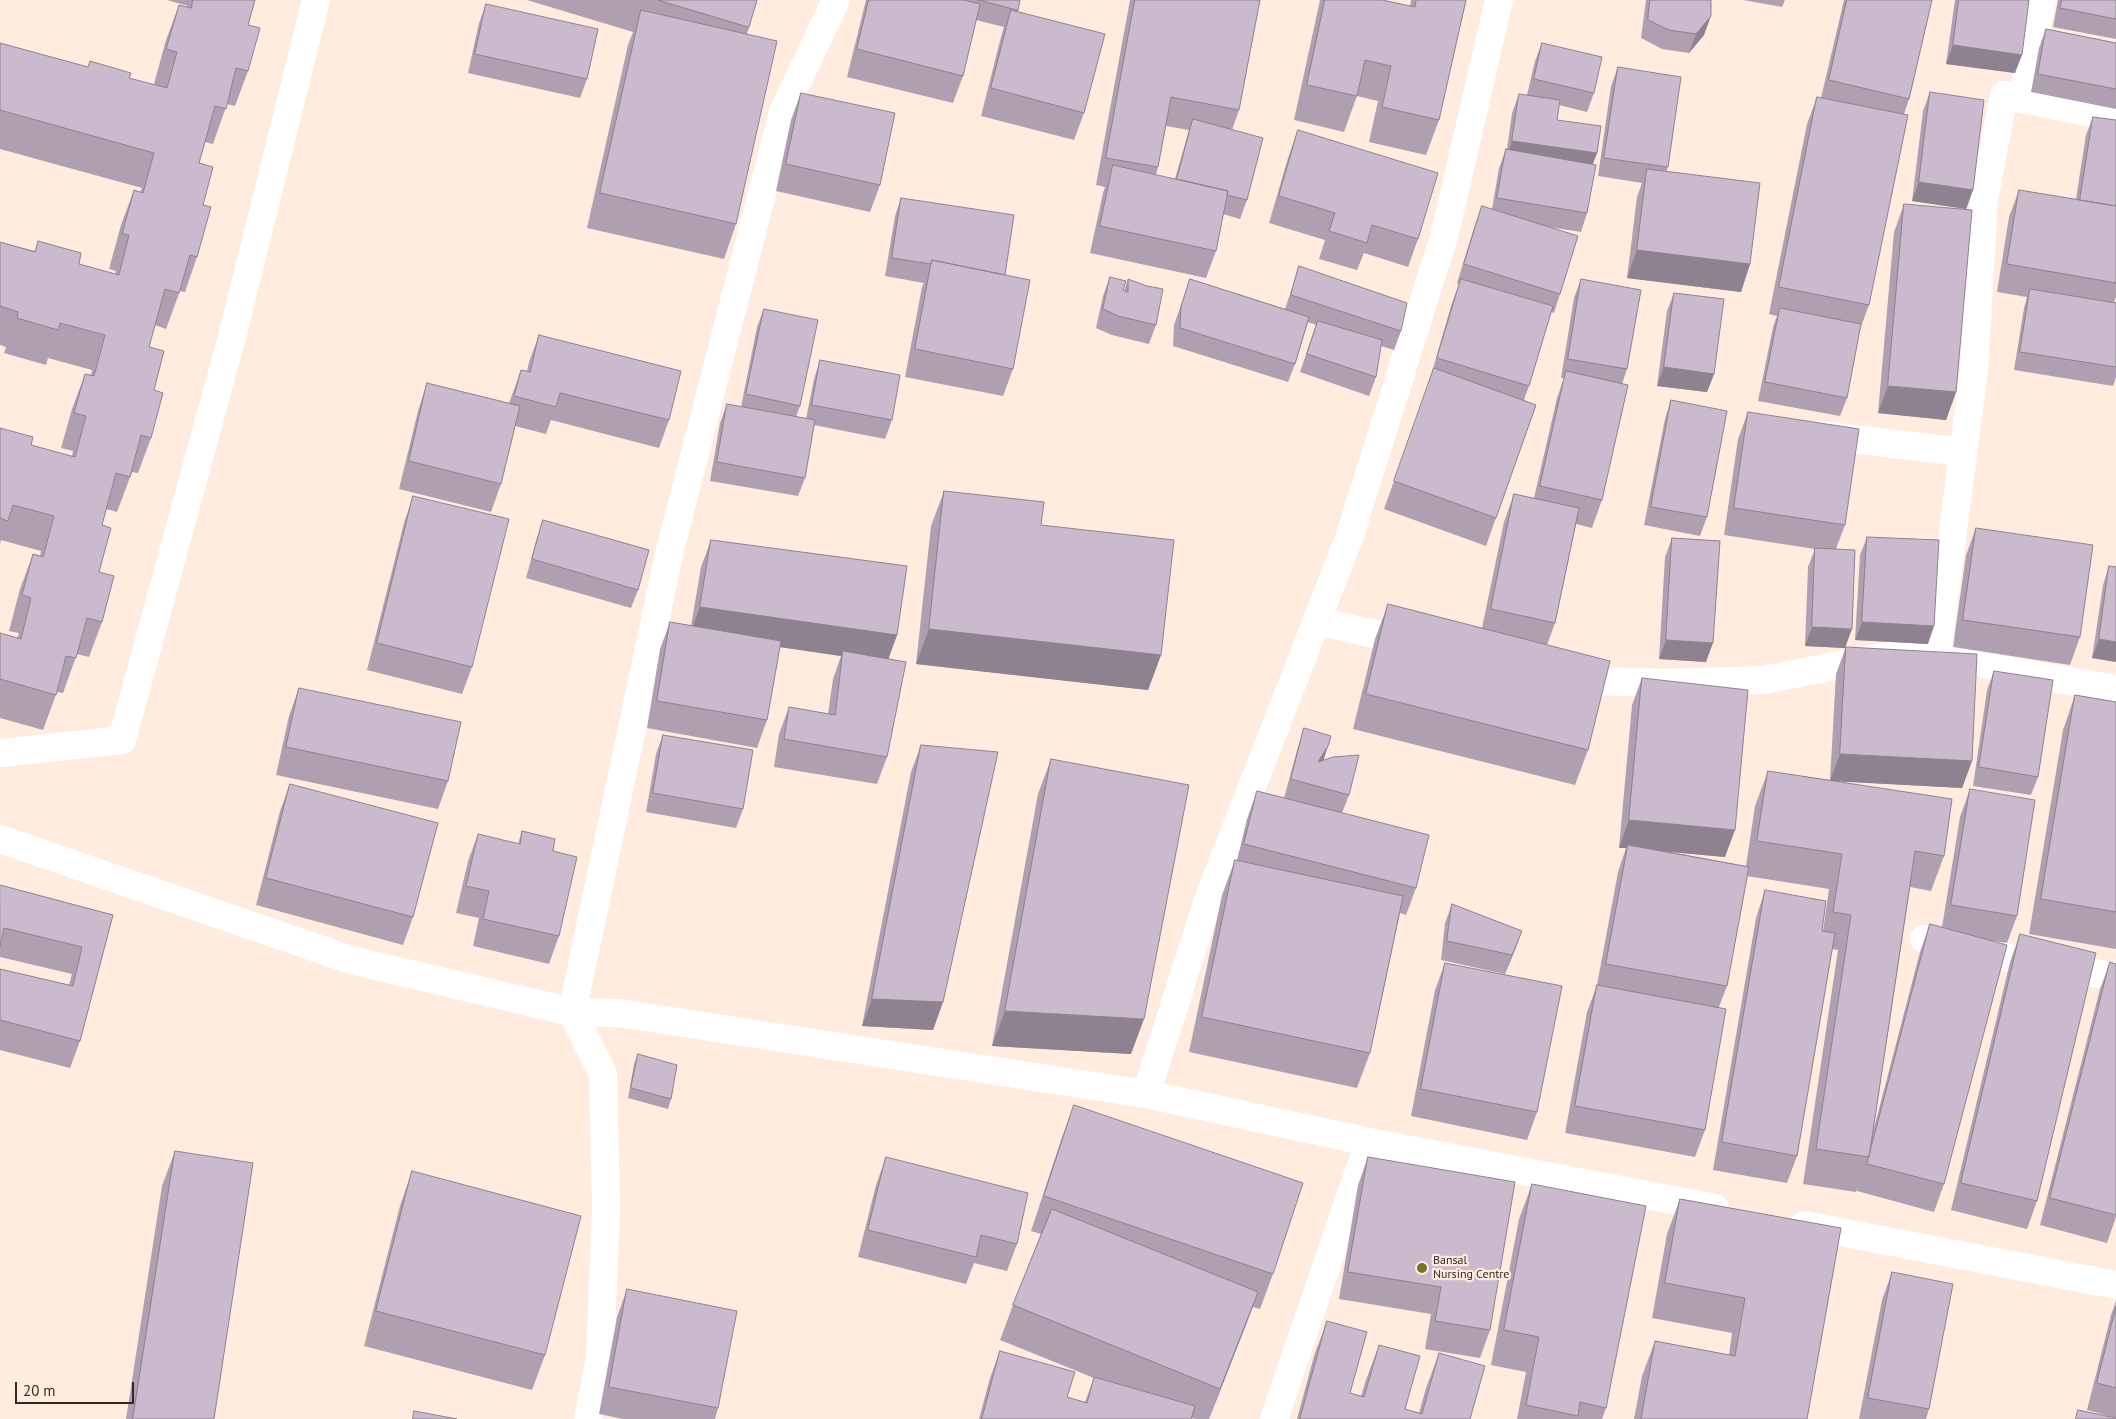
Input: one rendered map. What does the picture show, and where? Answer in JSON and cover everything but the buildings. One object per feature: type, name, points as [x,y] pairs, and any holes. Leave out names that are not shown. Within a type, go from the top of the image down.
[{"type":"street","points":[[0,754],[122,740],[232,337],[316,0]]},
{"type":"street","points":[[588,1419],[600,1359],[606,1208],[603,1074],[572,1012],[669,554],[782,112],[836,0]]},
{"type":"street","points":[[1146,1094],[1209,897],[1349,538],[1445,232],[1499,0]]},
{"type":"street","points":[[2022,99],[2042,0]]},
{"type":"street","points":[[1938,646],[1974,370],[1984,199],[2004,95],[2116,118]]},
{"type":"street","points":[[1426,188],[1454,197]]},
{"type":"street","points":[[1796,433],[1962,452]]},
{"type":"street","points":[[1317,621],[1442,649]]},
{"type":"street","points":[[1547,673],[1585,681],[1670,683],[1763,680],[1938,646],[1999,669],[2116,689]]},
{"type":"street","points":[[0,839],[352,960],[572,1012],[619,1014],[1146,1094],[1369,1142],[1738,1212]]},
{"type":"street","points":[[1924,939],[2048,967],[2116,976]]},
{"type":"street","points":[[1274,1419],[1369,1142]]},
{"type":"street","points":[[1776,1220],[2116,1285]]},
{"type":"place","name":"Bansal Nursing Centre","points":[[1422,1268]]}]
